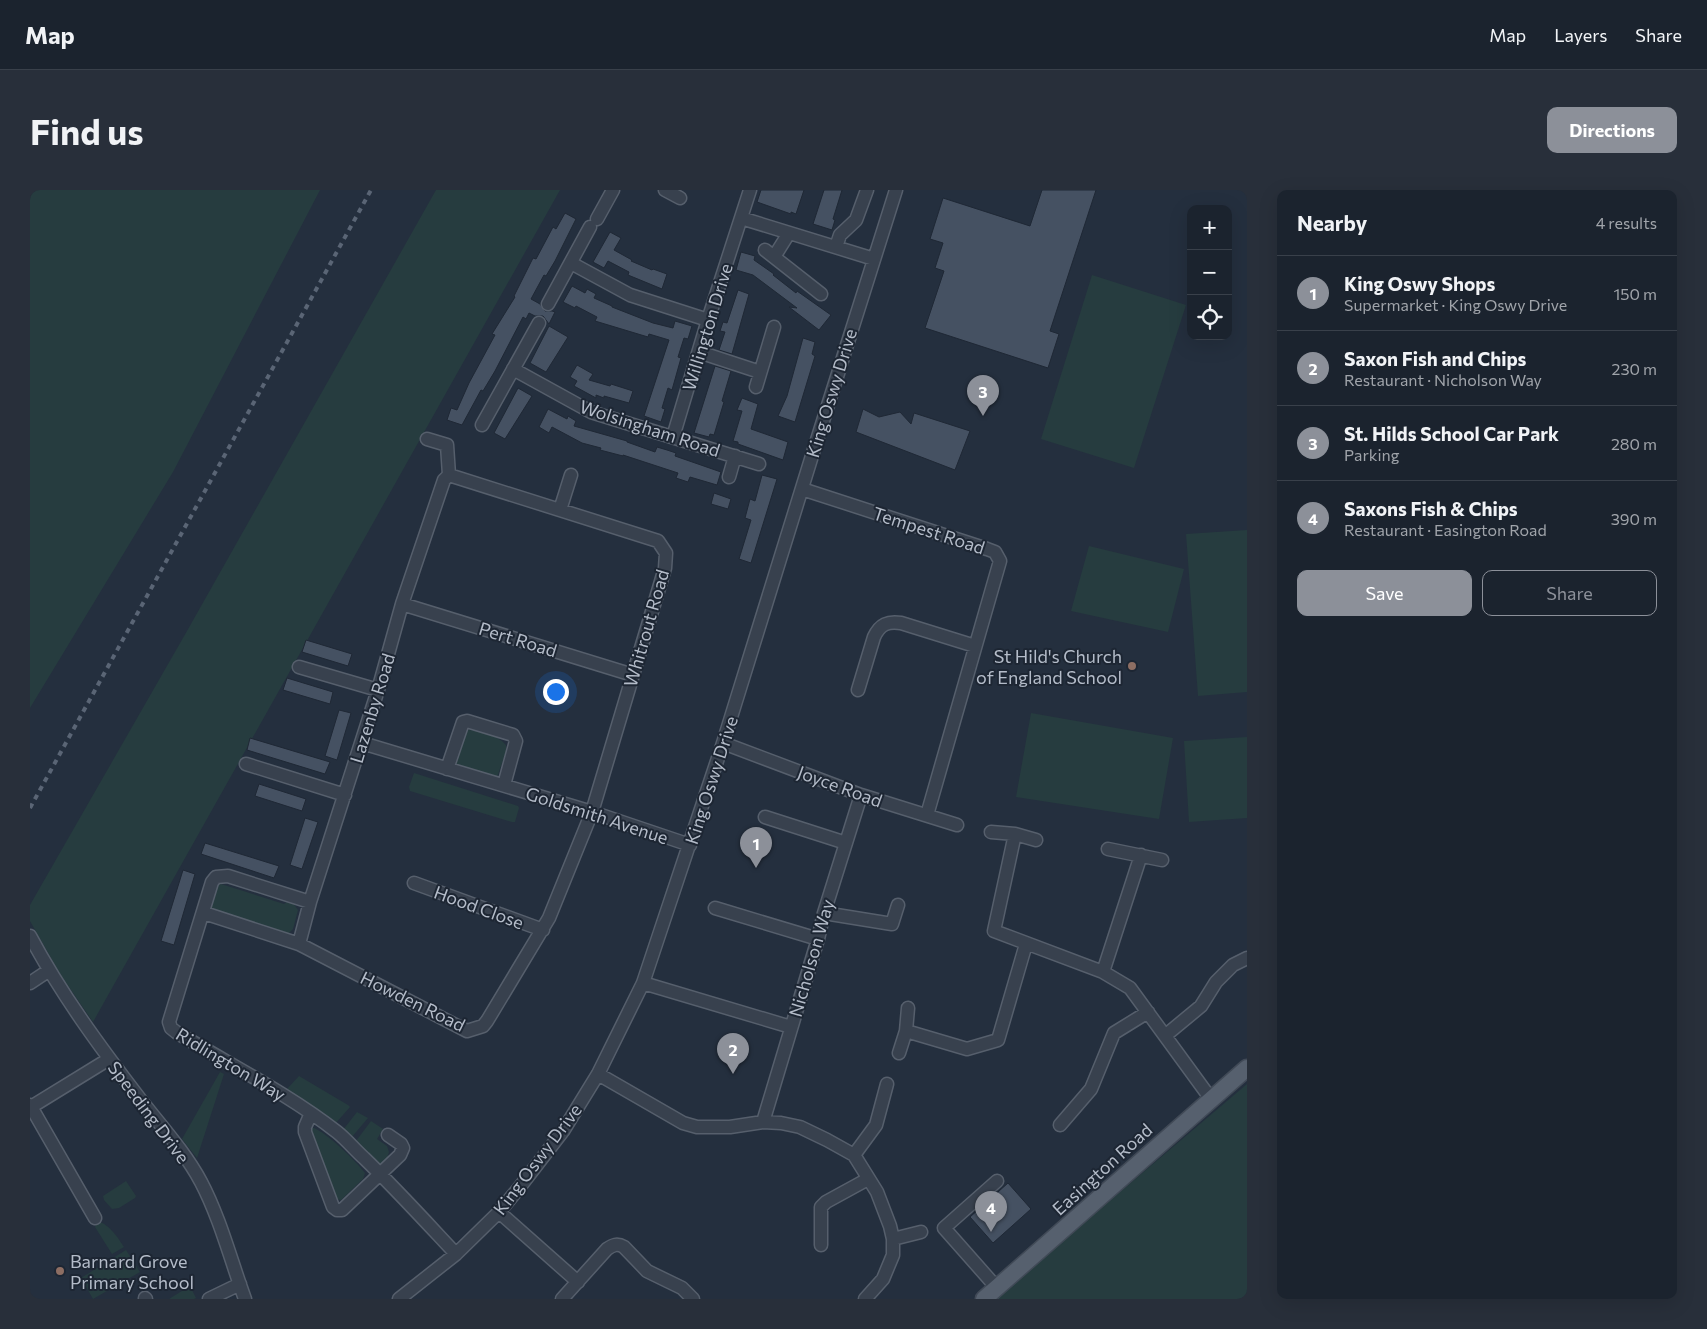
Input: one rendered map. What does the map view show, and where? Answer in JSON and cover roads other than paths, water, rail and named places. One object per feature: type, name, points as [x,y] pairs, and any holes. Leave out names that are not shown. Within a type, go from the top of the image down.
[{"type":"main road","name":"Easington Road","points":[[984,1299],[1247,1068]]},
{"type":"street","points":[[548,304],[581,243],[613,190]]},
{"type":"street","points":[[665,190],[680,198]]},
{"type":"street","name":"Willington Drive","points":[[673,437],[750,190]]},
{"type":"street","points":[[836,247],[840,235],[856,220],[867,190]]},
{"type":"street","name":"King Oswy Drive","points":[[399,1299],[456,1254],[499,1212],[563,1131],[598,1074],[643,983],[723,743],[896,190]]},
{"type":"street","points":[[741,218],[874,259]]},
{"type":"street","points":[[789,233],[770,254],[821,294]]},
{"type":"street","points":[[571,263],[630,295],[708,320]]},
{"type":"street","points":[[482,425],[538,323]]},
{"type":"street","points":[[756,387],[774,327]]},
{"type":"street","points":[[699,352],[760,372]]},
{"type":"street","name":"Wolsingham Road","points":[[513,369],[582,408],[759,464]]},
{"type":"street","points":[[427,439],[447,445],[449,475]]},
{"type":"street","name":"Wolsingham Road","points":[[729,477],[735,456]]},
{"type":"street","name":"Whitrout Road","points":[[449,475],[658,541],[666,553],[665,568],[592,812]]},
{"type":"street","name":"Lazenby Road","points":[[299,944],[310,902],[362,743],[402,604],[444,480],[449,475]]},
{"type":"street","points":[[560,510],[571,475]]},
{"type":"street","name":"Tempest Road","points":[[802,489],[995,552],[1000,561],[974,646],[927,815]]},
{"type":"street","name":"Pert Road","points":[[402,604],[633,675]]},
{"type":"street","points":[[858,690],[874,637],[878,630],[891,622],[901,623],[974,646]]},
{"type":"street","points":[[299,666],[378,690]]},
{"type":"street","name":"Goldsmith Avenue","points":[[447,768],[463,722],[467,721],[513,735],[516,741],[504,785]]},
{"type":"street","name":"Goldsmith Avenue","points":[[362,743],[592,812],[690,845]]},
{"type":"street","name":"Joyce Road","points":[[723,743],[861,795],[957,825]]},
{"type":"street","points":[[246,764],[345,794]]},
{"type":"street","name":"Nicholson Way","points":[[763,1122],[818,939],[824,913],[861,795]]},
{"type":"street","name":"Howden Road","points":[[204,913],[299,944],[467,1031],[483,1026],[543,930],[592,812]]},
{"type":"street","points":[[765,817],[846,843]]},
{"type":"street","points":[[991,832],[1015,834],[1036,840]]},
{"type":"street","points":[[1015,834],[994,931],[1103,972],[1130,988],[1211,1099]]},
{"type":"street","points":[[1113,850],[1162,860]]},
{"type":"street","points":[[1103,972],[1141,855]]},
{"type":"street","name":"Ridlington Way","points":[[310,902],[222,875],[216,876],[212,882],[169,1022],[171,1028],[225,1062],[260,1080],[338,1133],[381,1174],[456,1254]]},
{"type":"street","name":"Hood Close","points":[[414,884],[543,930]]},
{"type":"street","points":[[824,913],[892,924],[898,905]]},
{"type":"street","points":[[715,908],[818,939]]},
{"type":"street","name":"Speeding Drive","points":[[30,936],[48,971],[110,1059],[187,1161],[200,1182],[210,1202],[245,1299]]},
{"type":"street","points":[[906,1031],[966,1049],[998,1040],[1026,944]]},
{"type":"street","points":[[1166,1035],[1201,1006],[1216,982],[1233,965],[1247,958]]},
{"type":"street","points":[[30,984],[48,971]]},
{"type":"street","points":[[643,983],[791,1027]]},
{"type":"street","points":[[899,1053],[906,1031],[908,1008]]},
{"type":"street","points":[[1060,1125],[1091,1089],[1114,1033],[1148,1012]]},
{"type":"street","points":[[96,1218],[31,1106],[110,1059]]},
{"type":"street","points":[[598,1074],[683,1123],[697,1127],[730,1127],[763,1122],[800,1126],[854,1155],[877,1192],[890,1226],[893,1240],[891,1261],[883,1279],[869,1295]]},
{"type":"street","points":[[854,1155],[876,1125],[887,1084]]},
{"type":"street","points":[[311,1113],[305,1127],[305,1132],[333,1207],[337,1210],[342,1210],[400,1155],[403,1148],[402,1144],[388,1136]]},
{"type":"street","points":[[821,1245],[821,1207],[826,1202],[868,1179]]},
{"type":"street","points":[[997,1182],[944,1228],[997,1288]]},
{"type":"street","points":[[499,1212],[578,1282]]},
{"type":"street","points":[[893,1240],[922,1232]]},
{"type":"street","points":[[562,1299],[607,1249],[619,1244],[647,1271],[682,1288],[693,1299]]},
{"type":"street","points":[[209,1299],[240,1284]]},
{"type":"railway","points":[[30,808],[371,190]]},
{"type":"place","name":"St. Hilds School Car Park","points":[[983,416]]},
{"type":"place","name":"St Hild's Church of England School","points":[[1132,666]]},
{"type":"place","name":"King Oswy Shops","points":[[756,868]]},
{"type":"place","name":"Saxon Fish and Chips","points":[[733,1074]]},
{"type":"place","name":"Saxons Fish & Chips","points":[[991,1232]]},
{"type":"place","name":"Barnard Grove Primary School","points":[[60,1271]]}]
